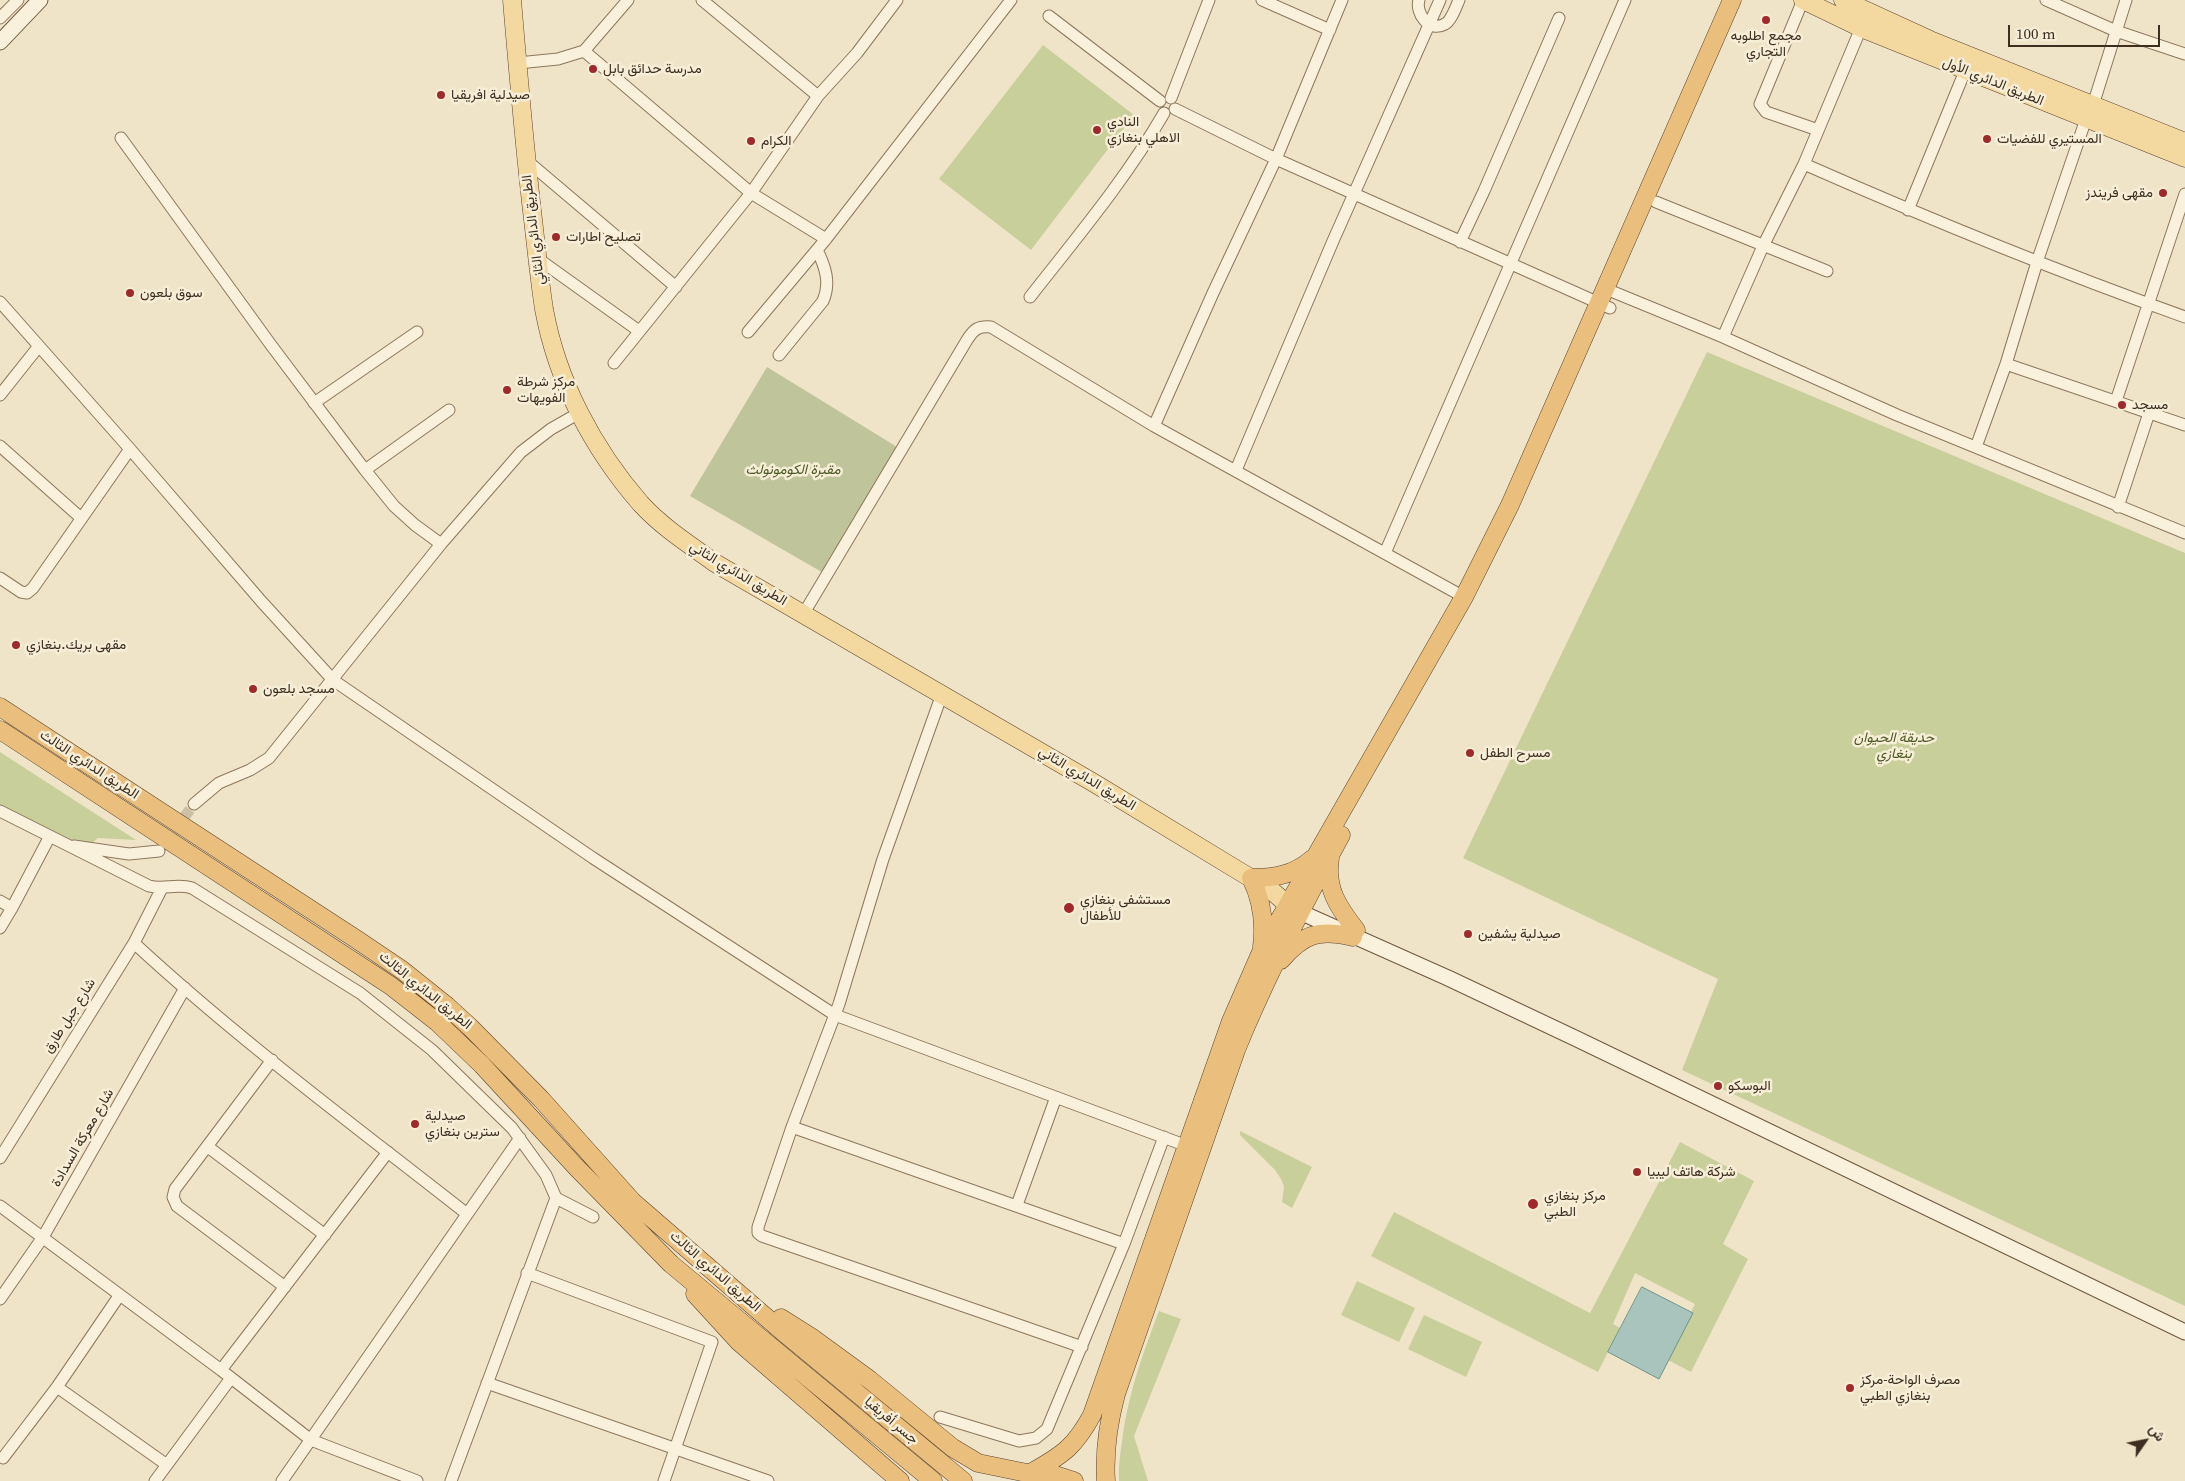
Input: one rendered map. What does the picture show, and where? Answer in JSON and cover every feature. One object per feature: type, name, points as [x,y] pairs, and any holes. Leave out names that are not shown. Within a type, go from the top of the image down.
[{"type":"highway","points":[[1723,0],[1724,21]]},
{"type":"highway","points":[[1261,952],[1262,914],[1257,889],[1251,878],[1287,874],[1323,856],[1457,631],[1545,455],[1732,0]]},
{"type":"highway","points":[[1106,1481],[1106,1446],[1116,1394],[1236,1050],[1296,905],[1464,597],[1522,481],[1656,202],[1745,0]]},
{"type":"highway","name":"الطريق الدائري الثالث","points":[[0,707],[402,970],[470,1027],[514,1070],[633,1202],[818,1361]]},
{"type":"highway","name":"الطريق الدائري الثالث","points":[[0,730],[391,986],[436,1022],[482,1064],[577,1168],[671,1264],[804,1373]]},
{"type":"highway","points":[[1323,856],[1328,871],[1329,886],[1335,901],[1354,933]]},
{"type":"highway","points":[[1008,1481],[1031,1472],[1069,1449],[1081,1434],[1092,1415],[1232,1021],[1261,952],[1296,905]]},
{"type":"highway","points":[[1268,976],[1291,948],[1310,936],[1333,932],[1354,933]]},
{"type":"highway","points":[[671,1264],[700,1301],[739,1342],[900,1481]]},
{"type":"highway","points":[[740,1293],[811,1337],[870,1380],[953,1448],[978,1463],[1031,1472],[1046,1472],[1074,1481]]},
{"type":"highway","name":"جسر أفريقيا","points":[[818,1361],[963,1481]]},
{"type":"highway","name":"جسر أفريقيا","points":[[804,1373],[933,1481]]},
{"type":"main road","points":[[0,42],[40,0]]},
{"type":"main road","name":"الطريق الدائري الثاني","points":[[512,0],[537,258],[544,310],[553,346],[578,412],[615,473],[643,506],[715,563],[1086,778],[1296,905]]},
{"type":"main road","name":"الطريق الدائري الأول","points":[[1803,0],[1861,28],[1965,71],[2185,142]]},
{"type":"main road","name":"الطريق الدائري الأول","points":[[1843,0],[2090,112],[2185,158]]},
{"type":"main road","points":[[1296,905],[2185,1332]]},
{"type":"main road","points":[[1354,933],[1504,993],[2185,1321]]},
{"type":"street","points":[[0,18],[18,0]]},
{"type":"street","points":[[518,63],[558,59],[584,51],[628,0]]},
{"type":"street","points":[[702,0],[818,96]]},
{"type":"street","points":[[748,332],[826,239],[1011,0]]},
{"type":"street","points":[[1166,99],[1209,0]]},
{"type":"street","points":[[1262,0],[1330,30]]},
{"type":"street","points":[[1154,426],[1212,293],[1276,159],[1342,0]]},
{"type":"street","points":[[1419,0],[1417,7],[1420,16],[1429,24],[1440,26],[1446,24],[1459,0]]},
{"type":"street","points":[[1236,470],[1333,241],[1440,0]]},
{"type":"street","points":[[1385,553],[1625,0]]},
{"type":"street","points":[[1803,0],[1760,104],[1766,112],[1818,130]]},
{"type":"street","points":[[2046,0],[2116,31],[2185,54]]},
{"type":"street","points":[[1976,447],[2006,364],[2037,262],[2090,112],[2126,0]]},
{"type":"street","points":[[614,362],[751,193],[818,96],[857,53],[895,1]]},
{"type":"street","points":[[1030,297],[1102,205],[1175,102],[1166,99],[1050,16]]},
{"type":"street","points":[[1460,242],[1559,18]]},
{"type":"street","points":[[1723,337],[1763,246],[1804,164],[1861,28]]},
{"type":"street","points":[[584,51],[751,193],[826,239]]},
{"type":"street","points":[[1908,210],[1965,71]]},
{"type":"street","points":[[1170,111],[1510,264],[1723,337],[1976,447],[2185,533]]},
{"type":"street","points":[[121,138],[364,470],[394,506],[441,544]]},
{"type":"street","points":[[526,160],[676,287]]},
{"type":"street","points":[[1804,164],[1908,210],[2037,262],[2185,317]]},
{"type":"street","points":[[2116,401],[2185,194]]},
{"type":"street","points":[[1656,202],[1828,272]]},
{"type":"street","points":[[779,355],[823,301],[826,294],[825,267],[817,250]]},
{"type":"street","points":[[537,258],[638,332]]},
{"type":"street","points":[[0,302],[261,601],[333,680],[593,858],[835,1015],[1187,1146]]},
{"type":"street","points":[[804,613],[974,330],[981,326],[991,327],[1154,426],[1464,597]]},
{"type":"street","points":[[314,403],[418,332]]},
{"type":"street","points":[[0,395],[39,346]]},
{"type":"street","points":[[2006,364],[2185,425]]},
{"type":"street","points":[[364,470],[449,410]]},
{"type":"street","points":[[194,804],[219,783],[250,770],[269,758],[441,544],[521,452],[551,429],[578,412]]},
{"type":"street","points":[[2118,507],[2149,413]]},
{"type":"street","points":[[0,446],[81,518]]},
{"type":"street","points":[[0,578],[20,592],[27,593],[130,449]]},
{"type":"street","points":[[942,694],[883,860],[835,1015],[792,1126],[758,1227],[758,1233],[762,1236],[1082,1347]]},
{"type":"street","points":[[0,811],[143,884],[162,888],[177,886],[192,888],[360,993],[432,1050],[496,1112],[520,1138],[546,1175],[556,1198],[593,1218]]},
{"type":"street","points":[[0,928],[50,836]]},
{"type":"street","points":[[67,845],[129,854],[160,851]]},
{"type":"street","name":"شارع جبل طارق","points":[[0,1158],[134,943],[162,888]]},
{"type":"street","points":[[0,901],[12,908]]},
{"type":"street","points":[[134,943],[272,1060],[467,1214]]},
{"type":"street","name":"شارع معركة السدادة","points":[[0,1300],[43,1237],[185,988]]},
{"type":"street","points":[[272,1060],[175,1189],[173,1197],[177,1206],[285,1287]]},
{"type":"street","points":[[1018,1206],[1056,1097]]},
{"type":"street","points":[[792,1126],[1124,1244]]},
{"type":"street","points":[[940,1417],[1019,1441],[1036,1438],[1047,1429],[1124,1244],[1164,1137]]},
{"type":"street","points":[[282,1481],[520,1138]]},
{"type":"street","points":[[208,1147],[325,1235]]},
{"type":"street","points":[[221,1370],[388,1152]]},
{"type":"street","points":[[452,1481],[556,1198]]},
{"type":"street","points":[[0,1206],[221,1370],[311,1440],[416,1481]]},
{"type":"street","points":[[527,1273],[712,1342],[664,1481]]},
{"type":"street","points":[[3,1458],[57,1387],[119,1296]]},
{"type":"street","points":[[155,1481],[231,1378]]},
{"type":"street","points":[[487,1382],[768,1481]]},
{"type":"street","points":[[57,1387],[167,1465]]},
{"type":"green space","points":[[1043,45],[1134,115],[1031,250],[939,179]]},
{"type":"green space","name":"حديقة الحيوان بنغازي","points":[[1707,352],[2185,553],[2185,1306],[1682,1070],[1718,979],[1463,858]]},
{"type":"green space","name":"مقبرة الكومونولث","points":[[767,367],[902,450],[827,575],[690,496]]},
{"type":"green space","points":[[0,752],[136,840],[98,838],[86,848],[0,805]]},
{"type":"green space","points":[[1240,1131],[1312,1167],[1292,1208],[1282,1202],[1284,1187],[1275,1170],[1240,1135]]},
{"type":"green space","points":[[1680,1142],[1754,1181],[1723,1244],[1748,1259],[1691,1372],[1668,1360],[1695,1304],[1635,1273],[1613,1324],[1620,1328],[1598,1372],[1371,1256],[1394,1212],[1590,1313]]},
{"type":"green space","points":[[1357,1281],[1415,1308],[1399,1342],[1341,1315]]},
{"type":"green space","points":[[1159,1311],[1181,1319],[1134,1436],[1148,1481],[1119,1481],[1120,1457],[1132,1391]]},
{"type":"green space","points":[[1424,1315],[1482,1342],[1466,1377],[1408,1349]]},
{"type":"water","points":[[1642,1287],[1693,1313],[1659,1379],[1608,1352]]},
{"type":"tunnel","points":[[164,845],[194,804]]},
{"type":"place","name":"مجمع اطلوبه التجاري","points":[[1766,20]]},
{"type":"place","name":"مدرسة حدائق بابل","points":[[593,69]]},
{"type":"place","name":"صيدلية افريقيا","points":[[441,95]]},
{"type":"place","name":"النادي الاهلي بنغازي","points":[[1097,130]]},
{"type":"place","name":"المستيري للفضيات","points":[[1987,139]]},
{"type":"place","name":"الكرام","points":[[751,141]]},
{"type":"place","name":"مقهى فريندز","points":[[2163,193]]},
{"type":"place","name":"تصليح اطارات","points":[[556,237]]},
{"type":"place","name":"سوق بلعون","points":[[130,293]]},
{"type":"place","name":"مركز شرطة الفويهات","points":[[507,390]]},
{"type":"place","name":"مسجد","points":[[2122,405]]},
{"type":"place","name":"مقهى بريك.بنغازي","points":[[16,645]]},
{"type":"place","name":"مسجد بلعون","points":[[253,689]]},
{"type":"place","name":"مسرح الطفل","points":[[1470,753]]},
{"type":"place","name":"مستشفى بنغازي للأطفال","points":[[1069,908]]},
{"type":"place","name":"صيدلية يشفين","points":[[1468,934]]},
{"type":"place","name":"البوسكو","points":[[1718,1086]]},
{"type":"place","name":"صيدلية سترين بنغازي","points":[[415,1124]]},
{"type":"place","name":"شركة هاتف ليبيا","points":[[1637,1172]]},
{"type":"place","name":"مركز بنغازي الطبي","points":[[1533,1204]]},
{"type":"place","name":"مصرف الواحة-مركز بنغازي الطبي","points":[[1850,1388]]}]
